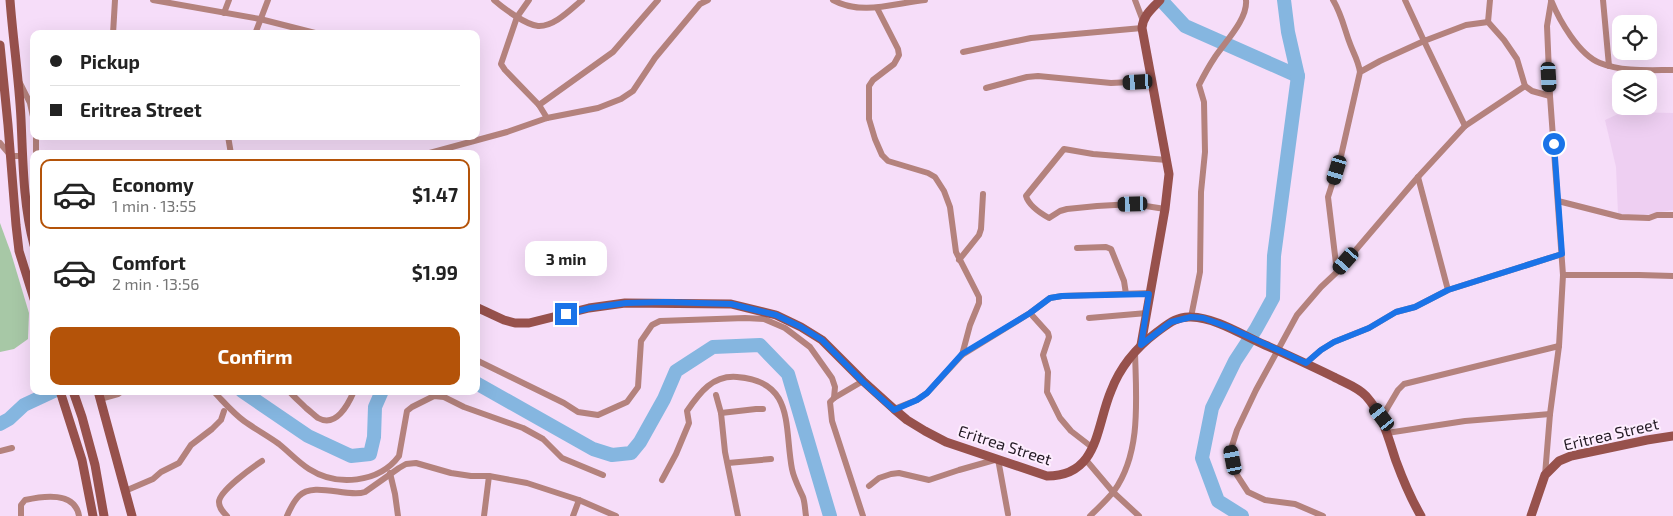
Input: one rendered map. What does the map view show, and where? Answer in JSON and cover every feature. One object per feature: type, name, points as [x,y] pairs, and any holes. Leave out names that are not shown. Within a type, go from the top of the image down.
[{"type":"main road","points":[[10,0],[21,119],[22,156],[30,225]]},
{"type":"main road","points":[[1138,348],[1147,313],[1168,187],[1167,160],[1151,81],[1143,24],[1158,3]]},
{"type":"main road","points":[[0,45],[16,225],[20,251],[29,266]]},
{"type":"main road","name":"Eritrea Street","points":[[480,310],[515,323],[529,323],[590,308],[626,303],[731,304],[776,315],[822,340],[863,382],[894,410],[925,432],[946,442],[1047,476],[1058,476],[1071,472],[1086,460],[1093,448],[1111,390],[1119,374],[1138,348],[1171,322],[1191,317]]},
{"type":"main road","points":[[1191,317],[1203,318],[1228,327],[1306,363],[1361,392],[1382,417],[1397,462],[1410,495],[1421,516]]},
{"type":"main road","points":[[61,395],[82,460],[93,516]]},
{"type":"main road","points":[[74,395],[95,464],[104,516]]},
{"type":"main road","points":[[99,395],[132,516]]},
{"type":"main road","name":"Eritrea Street","points":[[1545,475],[1559,461],[1571,456],[1673,436]]},
{"type":"main road","points":[[1531,516],[1545,475]]},
{"type":"street","points":[[113,30],[115,0]]},
{"type":"street","points":[[153,0],[260,19],[303,30]]},
{"type":"street","points":[[224,13],[229,0]]},
{"type":"street","points":[[256,30],[268,0]]},
{"type":"street","points":[[494,0],[517,17],[538,26],[548,24],[582,0]]},
{"type":"street","points":[[529,0],[517,17],[501,64],[539,105],[547,118]]},
{"type":"street","points":[[539,105],[613,52],[658,0]]},
{"type":"street","points":[[480,139],[547,118],[598,108],[621,99],[633,91],[699,2],[708,0]]},
{"type":"street","points":[[833,0],[859,8],[877,8],[925,0]]},
{"type":"street","points":[[963,52],[1031,38],[1143,24],[1135,0]]},
{"type":"street","points":[[1191,317],[1200,272],[1201,192],[1205,152],[1204,102],[1199,84],[1246,10],[1246,0]]},
{"type":"street","points":[[1333,0],[1341,12],[1350,43],[1359,60],[1360,72],[1341,156],[1328,197],[1337,272]]},
{"type":"street","points":[[1405,0],[1465,126]]},
{"type":"street","points":[[1490,0],[1488,22],[1517,59],[1525,86],[1532,91],[1550,96]]},
{"type":"street","points":[[1603,0],[1609,66]]},
{"type":"street","points":[[1551,1],[1577,44],[1589,57],[1599,63],[1638,70],[1673,70]]},
{"type":"street","points":[[1545,475],[1550,414],[1559,346],[1563,276],[1550,96],[1547,26],[1551,1]]},
{"type":"street","points":[[877,8],[900,55],[894,64],[868,86],[869,119],[882,156],[888,161],[928,173],[935,177],[949,199],[956,252],[979,297],[979,303],[970,325],[962,354]]},
{"type":"street","points":[[1360,72],[1380,60],[1424,41],[1466,25],[1488,22]]},
{"type":"street","points":[[17,76],[30,103]]},
{"type":"street","points":[[986,88],[1038,76],[1111,83],[1151,81]]},
{"type":"street","points":[[1323,516],[1295,504],[1265,500],[1248,492],[1235,472],[1231,449],[1237,430],[1278,350],[1298,316],[1321,286],[1337,272],[1418,177],[1465,126],[1525,86]]},
{"type":"street","points":[[441,150],[478,140]]},
{"type":"street","points":[[0,143],[11,156],[22,156]]},
{"type":"street","points":[[1165,209],[1133,204],[1097,206],[1066,209],[1049,218],[1039,212],[1027,200],[1026,196],[1064,148],[1093,154],[1167,160]]},
{"type":"street","points":[[1418,177],[1448,290]]},
{"type":"street","points":[[959,260],[979,235],[983,194]]},
{"type":"street","points":[[1558,201],[1620,217],[1649,218],[1657,215],[1673,215]]},
{"type":"street","points":[[1078,248],[1106,247],[1111,249],[1124,281],[1126,294]]},
{"type":"street","points":[[1306,363],[1334,342],[1369,328],[1396,312],[1415,307],[1448,290],[1562,254]]},
{"type":"street","points":[[1563,276],[1639,274],[1673,276]]},
{"type":"street","points":[[894,410],[917,400],[927,393],[962,354],[1030,313],[1050,298],[1062,296],[1149,294]]},
{"type":"street","points":[[1030,313],[1050,337],[1043,355],[1048,372],[1047,392],[1053,406],[1071,431],[1093,448]]},
{"type":"street","points":[[1089,318],[1147,313]]},
{"type":"street","points":[[480,362],[564,403],[578,412],[598,415],[627,402],[638,387],[641,341],[652,325],[660,321],[755,318],[764,319],[785,328],[810,347],[832,378],[835,387],[834,398]]},
{"type":"street","points":[[1382,417],[1398,390],[1404,384],[1559,346]]},
{"type":"street","points":[[1090,516],[1114,492],[1126,469],[1130,455],[1136,404],[1138,348]]},
{"type":"street","points":[[662,480],[676,454],[689,423],[687,411],[703,389],[716,380],[728,376],[751,378],[765,383],[776,392],[784,410],[793,475],[804,498],[806,516]]},
{"type":"street","points":[[863,382],[830,402],[832,421],[863,516]]},
{"type":"street","points":[[835,387],[846,391]]},
{"type":"street","points":[[217,395],[242,420],[280,444],[310,469],[329,477],[358,480],[376,475],[396,460],[399,456],[407,411],[434,396],[444,397],[464,407],[523,428],[543,439],[562,458],[603,476]]},
{"type":"street","points":[[293,395],[319,418],[332,420],[339,416],[352,395]]},
{"type":"street","points":[[716,396],[738,516]]},
{"type":"street","points":[[720,413],[763,410]]},
{"type":"street","points":[[125,491],[153,479],[161,472],[179,463],[191,445],[221,420],[224,411]]},
{"type":"street","points":[[1388,432],[1465,421],[1550,414]]},
{"type":"street","points":[[0,451],[12,448]]},
{"type":"street","points":[[728,463],[771,459]]},
{"type":"street","points":[[869,486],[880,478],[899,472],[929,480],[998,459],[1008,514]]},
{"type":"street","points":[[1086,460],[1114,492],[1139,516]]},
{"type":"street","points":[[227,516],[219,502],[221,496],[245,473],[262,461]]},
{"type":"street","points":[[287,516],[300,494],[306,491],[328,490],[360,494],[406,464],[416,463],[451,473],[488,476],[527,483],[579,500],[616,516]]},
{"type":"street","points":[[390,473],[398,516]]},
{"type":"street","points":[[484,516],[488,476]]},
{"type":"street","points":[[21,516],[21,505],[25,500],[41,496],[66,498],[73,503],[79,516]]},
{"type":"street","points":[[573,516],[579,500]]},
{"type":"shaded area","points":[[1673,113],[1673,210],[1644,215],[1618,214],[1616,167],[1605,120],[1616,115]]},
{"type":"green space","points":[[0,223],[29,313],[28,339],[14,349],[0,352]]},
{"type":"waterway","points":[[1161,0],[1185,26],[1298,76]]},
{"type":"waterway","points":[[1242,516],[1218,501],[1202,458],[1212,408],[1235,361],[1273,298],[1274,256],[1298,76],[1288,32],[1284,0]]},
{"type":"waterway","points":[[480,385],[593,449],[612,455],[631,453],[640,442],[664,399],[676,371],[713,347],[760,345],[788,374],[830,516]]},
{"type":"waterway","points":[[0,424],[9,419],[24,405],[45,395]]},
{"type":"waterway","points":[[248,395],[308,436],[351,456],[370,454],[374,437],[375,407],[380,395]]},
{"type":"route","points":[[566,314],[590,308],[626,303],[665,302],[731,304],[776,315],[822,340],[863,382],[894,410],[917,400],[927,393],[948,372],[962,354],[1030,313],[1050,298],[1062,296],[1149,294],[1141,345],[1171,322],[1184,317],[1203,318],[1228,327],[1306,363],[1334,342],[1369,328],[1396,312],[1415,307],[1448,290],[1467,283],[1562,254],[1554,144]]}]
